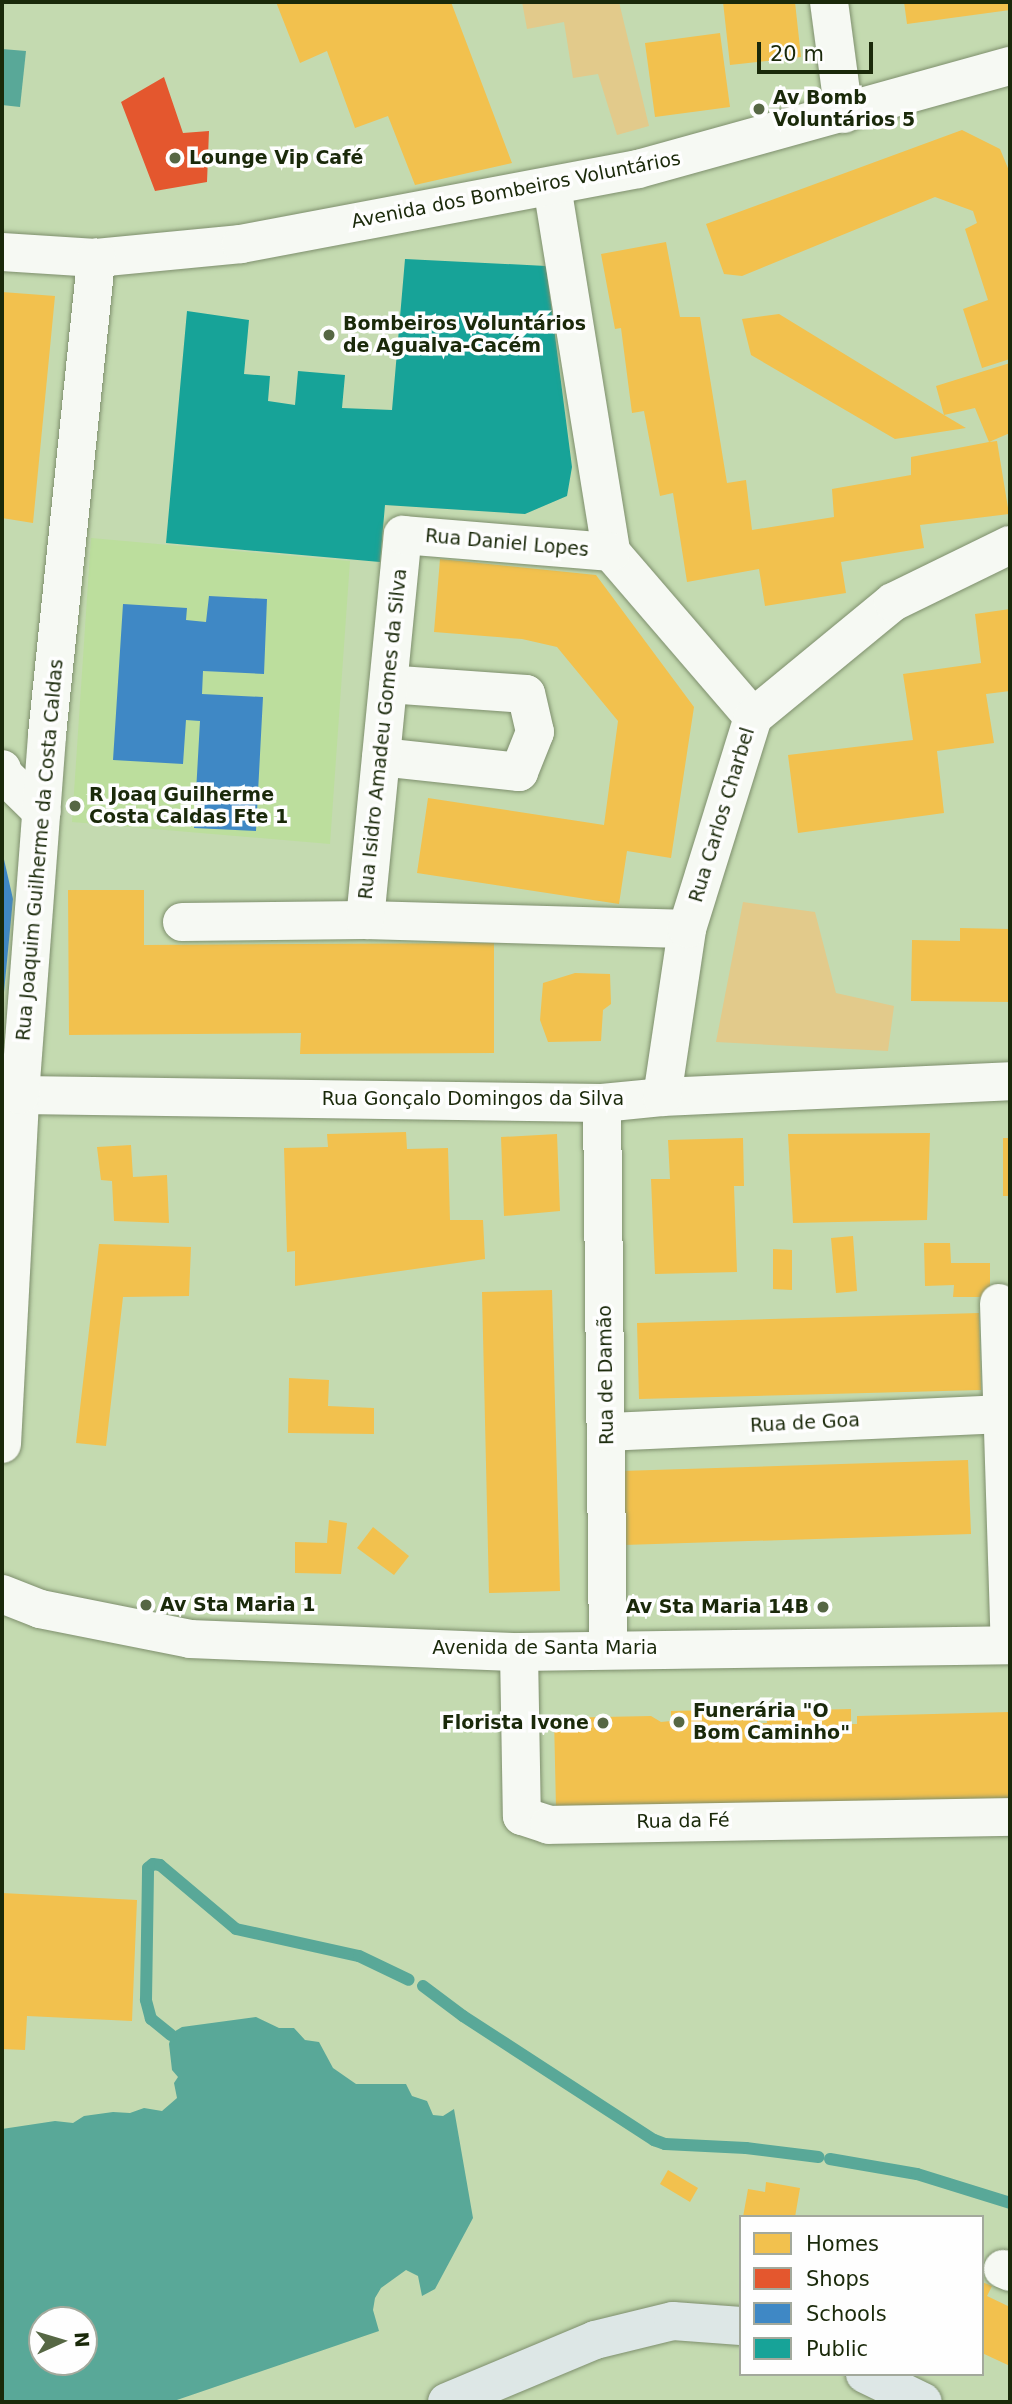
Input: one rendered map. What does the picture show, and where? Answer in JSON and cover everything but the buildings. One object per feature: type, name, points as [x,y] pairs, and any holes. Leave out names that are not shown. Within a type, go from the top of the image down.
[{"type":"main road","points":[[447,2402],[595,2340],[674,2321],[739,2326]]},
{"type":"main road","points":[[869,2376],[923,2402]]},
{"type":"street","points":[[829,2],[844,114]]},
{"type":"street","name":"Avenida dos Bombeiros Voluntários","points":[[2,252],[96,258],[241,244],[638,169],[844,114],[1007,76]]},
{"type":"street","points":[[552,186],[611,552],[753,716]]},
{"type":"street","name":"Rua Joaquim Guilherme da Costa Caldas","points":[[2,1444],[20,1095],[47,734],[96,258]]},
{"type":"street","name":"Rua Daniel Lopes","points":[[403,535],[611,552]]},
{"type":"street","name":"Rua Isidro Amadeu Gomes da Silva","points":[[182,922],[365,920],[403,535]]},
{"type":"street","name":"Rua Carlos Charbel","points":[[662,1097],[687,929],[753,716],[893,602],[1010,545]]},
{"type":"street","points":[[381,757],[519,772],[535,732],[526,694],[388,684]]},
{"type":"street","points":[[2,769],[3,774],[43,812]]},
{"type":"street","points":[[365,920],[687,929]]},
{"type":"street","name":"Rua Gonçalo Domingos da Silva","points":[[20,1095],[602,1103],[662,1097],[1010,1081]]},
{"type":"street","name":"Rua de Damão","points":[[602,1103],[608,1648]]},
{"type":"street","points":[[999,1303],[1010,1645]]},
{"type":"street","name":"Rua de Goa","points":[[607,1432],[1002,1414]]},
{"type":"street","name":"Avenida de Santa Maria","points":[[2,1594],[40,1609],[190,1639],[519,1652],[608,1648],[1010,1645]]},
{"type":"street","name":"Rua da Fé","points":[[519,1652],[522,1816],[549,1825],[1010,1817]]},
{"type":"shaded area","points":[[522,2],[619,2],[649,126],[617,135],[598,74],[573,78],[564,22],[527,29]]},
{"type":"shaded area","points":[[91,538],[350,561],[330,844],[72,822]]},
{"type":"shaded area","points":[[743,902],[815,912],[836,993],[894,1006],[888,1051],[716,1042]]},
{"type":"water","points":[[2,49],[26,51],[20,107],[2,105]]},
{"type":"water","points":[[256,2017],[279,2028],[294,2028],[305,2040],[319,2042],[333,2068],[356,2084],[406,2084],[412,2096],[427,2101],[433,2115],[443,2116],[454,2109],[473,2218],[435,2289],[422,2296],[418,2276],[406,2270],[381,2288],[375,2298],[373,2310],[379,2331],[171,2402],[2,2402],[2,2129],[55,2121],[73,2123],[84,2116],[113,2112],[130,2113],[144,2108],[162,2111],[177,2098],[174,2083],[178,2077],[172,2070],[169,2044],[172,2033],[182,2027]]},
{"type":"waterway","points":[[171,2035],[151,2019],[146,2000],[148,1868],[153,1864],[160,1865],[236,1929],[359,1956],[409,1980]]},
{"type":"waterway","points":[[423,1986],[463,2016],[654,2140],[665,2144],[746,2148],[818,2157]]},
{"type":"waterway","points":[[830,2159],[917,2174],[1010,2203]]},
{"type":"place","name":"Av Bomb Voluntários 5","points":[[759,109]]},
{"type":"place","name":"Lounge Vip Café","points":[[175,158]]},
{"type":"place","name":"Bombeiros Voluntários de Agualva-Cacém","points":[[329,335]]},
{"type":"place","name":"R Joaq Guilherme Costa Caldas Fte 1","points":[[75,806]]},
{"type":"place","name":"Av Sta Maria 1","points":[[146,1605]]},
{"type":"place","name":"Av Sta Maria 14B","points":[[823,1607]]},
{"type":"place","name":"Funerária \"O Bom Caminho\"","points":[[679,1722]]},
{"type":"place","name":"Florista Ivone","points":[[603,1723]]}]
